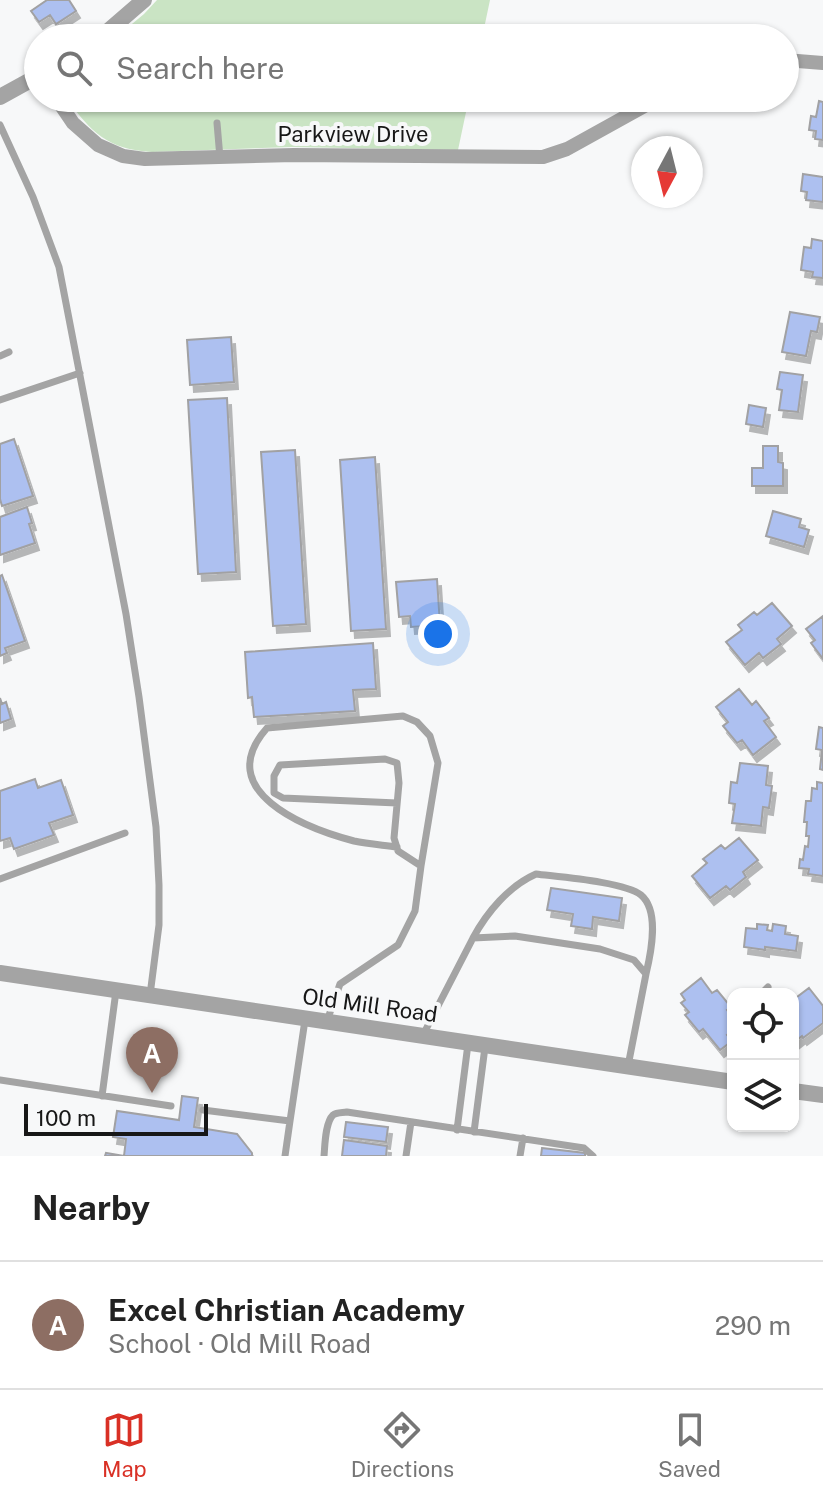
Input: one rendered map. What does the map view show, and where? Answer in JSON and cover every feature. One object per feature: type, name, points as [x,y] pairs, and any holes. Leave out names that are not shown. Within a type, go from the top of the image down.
[{"type":"street","points":[[116,24],[144,0]]},
{"type":"street","points":[[799,61],[823,63]]},
{"type":"street","points":[[0,97],[24,84]]},
{"type":"street","name":"Parkview Drive","points":[[66,112],[98,145],[123,156],[158,160],[294,155],[543,157],[567,149],[634,112]]},
{"type":"street","name":"Old Mill Road","points":[[0,973],[727,1081]]},
{"type":"street","points":[[799,1092],[823,1095]]},
{"type":"lane","points":[[217,123],[220,158]]},
{"type":"lane","points":[[0,125],[33,197],[59,267],[126,614],[156,827],[159,925],[150,995]]},
{"type":"lane","points":[[0,356],[9,352]]},
{"type":"lane","points":[[0,400],[80,373]]},
{"type":"lane","points":[[327,1021],[340,984],[398,945],[415,911],[438,763],[430,736],[417,722],[403,716],[267,728],[256,740],[251,759],[251,779],[260,793],[277,808],[302,823],[356,841],[397,847]]},
{"type":"lane","points":[[397,803],[283,798],[274,793],[274,776],[280,765],[385,759],[397,763],[399,783],[394,838],[398,851],[421,866]]},
{"type":"lane","points":[[0,879],[125,833]]},
{"type":"lane","points":[[423,1036],[479,926],[506,894],[523,880],[536,874],[628,887],[644,897],[650,911],[653,933],[628,1066]]},
{"type":"lane","points":[[473,938],[515,936],[600,949],[634,960],[646,974]]},
{"type":"lane","points":[[102,1096],[117,990]]},
{"type":"lane","points":[[285,1156],[305,1018]]},
{"type":"lane","points":[[457,1130],[476,1044]]},
{"type":"lane","points":[[474,1132],[476,1044]]},
{"type":"lane","points":[[0,1080],[171,1106]]},
{"type":"lane","points":[[203,1110],[290,1121]]},
{"type":"lane","points":[[324,1156],[332,1116],[347,1112],[584,1148],[593,1156]]},
{"type":"lane","points":[[406,1156],[411,1122]]},
{"type":"lane","points":[[520,1156],[523,1138]]},
{"type":"green space","points":[[157,0],[490,0],[485,24],[132,24]]},
{"type":"green space","points":[[77,112],[466,112],[458,150],[292,147],[152,152],[112,143]]},
{"type":"building","points":[[47,0],[69,0],[76,11],[56,24],[50,15],[39,22],[31,11]]},
{"type":"building","points":[[819,101],[823,102],[823,140],[815,139],[816,131],[809,130],[811,116],[816,117]]},
{"type":"building","points":[[803,174],[823,177],[823,202],[806,200],[807,192],[801,191]]},
{"type":"building","points":[[812,239],[823,241],[823,278],[812,277],[813,272],[801,270],[804,247],[811,248]]},
{"type":"building","points":[[790,312],[820,317],[817,332],[811,331],[806,356],[782,352]]},
{"type":"building","points":[[231,337],[234,382],[190,385],[187,340]]},
{"type":"building","points":[[780,372],[803,375],[798,412],[779,410],[782,390],[777,389]]},
{"type":"building","points":[[227,398],[236,572],[198,574],[188,400]]},
{"type":"building","points":[[749,405],[766,408],[763,427],[746,424]]},
{"type":"building","points":[[14,439],[33,496],[2,506],[0,444]]},
{"type":"building","points":[[763,446],[778,446],[778,462],[783,463],[783,486],[752,486],[752,468],[763,468]]},
{"type":"building","points":[[295,450],[306,624],[273,626],[261,452]]},
{"type":"building","points":[[375,457],[386,629],[351,631],[340,460]]},
{"type":"building","points":[[27,507],[35,543],[0,555],[0,517]]},
{"type":"building","points":[[773,511],[801,519],[799,527],[809,530],[804,547],[766,536]]},
{"type":"building","points":[[0,576],[25,641],[5,648],[7,653],[0,656]]},
{"type":"building","points":[[437,579],[440,625],[411,627],[410,616],[399,617],[396,582]]},
{"type":"building","points":[[772,603],[792,626],[777,639],[781,644],[763,658],[759,653],[745,665],[726,642],[742,630],[738,625]]},
{"type":"building","points":[[823,616],[823,659],[811,643],[815,640],[806,629]]},
{"type":"building","points":[[373,643],[376,689],[353,690],[355,711],[254,717],[252,697],[248,698],[245,652]]},
{"type":"building","points":[[739,689],[752,705],[756,701],[769,718],[764,721],[776,737],[753,755],[742,740],[737,743],[723,726],[728,722],[716,707]]},
{"type":"building","points":[[0,698],[2,704],[6,702],[11,719],[0,723]]},
{"type":"building","points":[[819,727],[823,728],[823,770],[820,769],[822,750],[816,749]]},
{"type":"building","points":[[740,763],[768,766],[766,785],[772,786],[769,808],[763,807],[761,826],[732,823],[735,804],[729,803],[731,782],[737,783]]},
{"type":"building","points":[[35,779],[38,788],[61,780],[73,815],[49,823],[54,835],[14,849],[10,838],[0,841],[0,791]]},
{"type":"building","points":[[817,782],[823,783],[823,876],[808,874],[809,869],[799,868],[805,846],[808,847],[807,822],[804,822],[806,801],[811,801],[812,788],[817,789]]},
{"type":"building","points":[[739,838],[758,860],[743,872],[746,877],[730,890],[726,886],[710,898],[692,876],[707,863],[703,859],[721,845],[725,849]]},
{"type":"building","points":[[551,888],[622,898],[619,921],[593,917],[592,929],[571,926],[573,914],[547,910]]},
{"type":"building","points":[[757,924],[768,925],[767,930],[772,931],[773,924],[786,926],[785,934],[798,936],[796,951],[744,947],[746,928],[757,929]]},
{"type":"building","points":[[701,978],[712,993],[717,990],[727,1002],[727,1045],[720,1050],[703,1029],[699,1032],[685,1015],[689,1012],[681,1003],[685,1000],[681,994]]},
{"type":"building","points":[[809,988],[823,1006],[823,1023],[799,1038],[799,996]]},
{"type":"building","points":[[182,1096],[198,1098],[194,1127],[237,1134],[252,1153],[252,1156],[124,1156],[126,1139],[113,1137],[117,1111],[179,1120]]},
{"type":"building","points":[[346,1122],[388,1127],[386,1142],[344,1137]]},
{"type":"building","points":[[344,1140],[387,1146],[386,1156],[342,1156]]},
{"type":"building","points":[[542,1148],[585,1153],[585,1156],[541,1156]]},
{"type":"place","name":"Excel Christian Academy","points":[[152,1093]]}]
